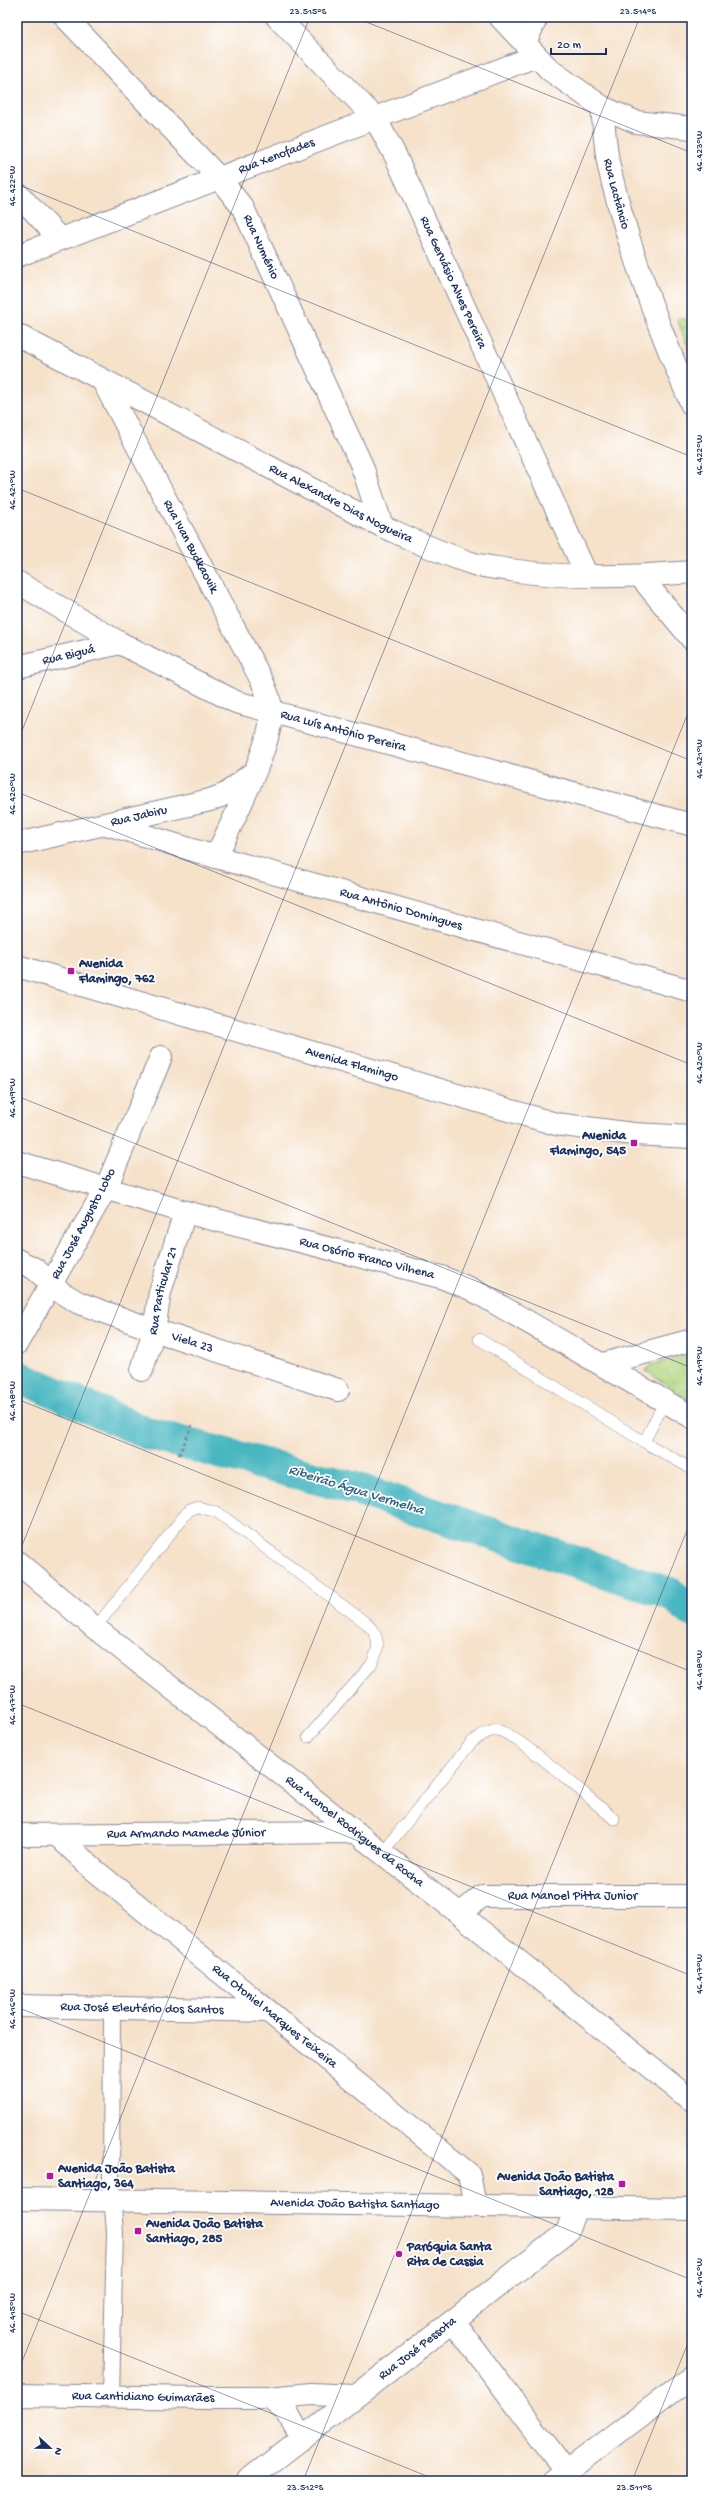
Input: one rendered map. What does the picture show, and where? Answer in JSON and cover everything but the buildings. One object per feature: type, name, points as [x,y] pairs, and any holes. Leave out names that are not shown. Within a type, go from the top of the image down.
[{"type":"street","name":"Rua Numénio","points":[[65,17],[219,178],[242,208],[362,466],[382,526]]},
{"type":"street","name":"Rua Gervásio Alves Pereira","points":[[277,17],[375,118],[395,155],[587,576]]},
{"type":"street","points":[[500,17],[550,70],[602,106],[636,122],[690,124]]},
{"type":"street","points":[[531,50],[537,17]]},
{"type":"street","name":"Rua Xenofades","points":[[17,256],[375,118],[531,50]]},
{"type":"street","name":"Rua Lactâncio","points":[[602,106],[609,166],[634,252],[664,342],[692,405]]},
{"type":"street","points":[[17,193],[60,239]]},
{"type":"street","name":"Rua Alexandre Dias Nogueira","points":[[17,335],[104,382],[382,526],[426,546],[476,564],[527,572],[587,576],[640,576],[692,572]]},
{"type":"street","name":"Rua Ivan Budkaovik","points":[[104,382],[262,681],[272,713]]},
{"type":"street","points":[[640,576],[692,639]]},
{"type":"street","name":"Rua Luís Antônio Pereira","points":[[17,582],[120,643],[217,694],[272,713],[692,824]]},
{"type":"street","name":"Rua Biguá","points":[[17,667],[120,643]]},
{"type":"street","name":"Rua Jabiru","points":[[216,857],[269,730],[272,713]]},
{"type":"street","name":"Rua Jabiru","points":[[17,844],[110,825],[210,800],[226,794],[253,771]]},
{"type":"street","name":"Rua Antônio Domingues","points":[[110,825],[216,857],[692,991]]},
{"type":"street","name":"Avenida Flamingo","points":[[17,966],[556,1124],[633,1134],[692,1137]]},
{"type":"street","name":"Rua José Augusto Lobo","points":[[17,1343],[106,1188],[161,1057]]},
{"type":"street","name":"Rua Osório Franco Vilhena","points":[[17,1162],[184,1212],[441,1277],[470,1289],[604,1364],[692,1417]]},
{"type":"street","name":"Rua Particular 21","points":[[142,1370],[154,1330],[160,1292],[184,1212]]},
{"type":"street","name":"Viela 23","points":[[17,1260],[35,1269],[79,1302],[154,1330],[338,1390]]},
{"type":"street","points":[[604,1364],[692,1340]]},
{"type":"street","name":"Rua Manoel Rodrigues da Rocha","points":[[17,1562],[95,1628],[381,1854],[460,1914],[692,2101]]},
{"type":"street","name":"Rua Armando Mamede Júnior","points":[[17,1836],[354,1832]]},
{"type":"street","name":"Rua Otoniel Marques Teixeira","points":[[58,1836],[93,1869],[469,2174],[475,2206]]},
{"type":"street","name":"Rua Manoel Pitta Junior","points":[[460,1914],[482,1896],[692,1896]]},
{"type":"street","name":"Rua José Eleutério dos Santos","points":[[17,2006],[268,2011]]},
{"type":"street","points":[[111,2396],[115,2232],[111,2184],[112,2008]]},
{"type":"street","name":"Avenida João Batista Santiago","points":[[17,2199],[692,2209]]},
{"type":"street","name":"Rua José Pessota","points":[[247,2481],[302,2439],[354,2396],[567,2232],[576,2207]]},
{"type":"street","points":[[453,2321],[560,2476],[692,2377]]},
{"type":"street","name":"Rua Cantidiano Guimarães","points":[[17,2395],[269,2398],[311,2394],[354,2396]]},
{"type":"street","points":[[269,2398],[287,2412],[302,2439]]},
{"type":"lane","points":[[479,1340],[644,1442],[692,1469]]},
{"type":"lane","points":[[644,1442],[665,1401]]},
{"type":"lane","points":[[95,1628],[189,1510],[198,1507],[217,1512],[366,1623],[378,1638],[378,1652],[371,1665],[308,1737]]},
{"type":"lane","points":[[381,1854],[472,1742],[490,1731],[505,1731],[614,1820]]},
{"type":"path","points":[[179,1455],[193,1423]]},
{"type":"green space","points":[[677,319],[692,319],[692,357]]},
{"type":"green space","points":[[692,1354],[692,1402],[645,1370],[651,1365]]},
{"type":"waterway","name":"Ribeirão Água Vermelha","points":[[17,1376],[149,1434],[358,1489],[671,1594],[692,1611]]},
{"type":"place","name":"Avenida Flamingo, 762","points":[[71,971]]},
{"type":"place","name":"Avenida Flamingo, 545","points":[[634,1143]]},
{"type":"place","name":"Avenida João Batista Santiago, 364","points":[[50,2176]]},
{"type":"place","name":"Avenida João Batista Santiago, 128","points":[[622,2184]]},
{"type":"place","name":"Avenida João Batista Santiago, 285","points":[[138,2231]]},
{"type":"place","name":"Paróquia Santa Rita de Cassia","points":[[399,2254]]}]
